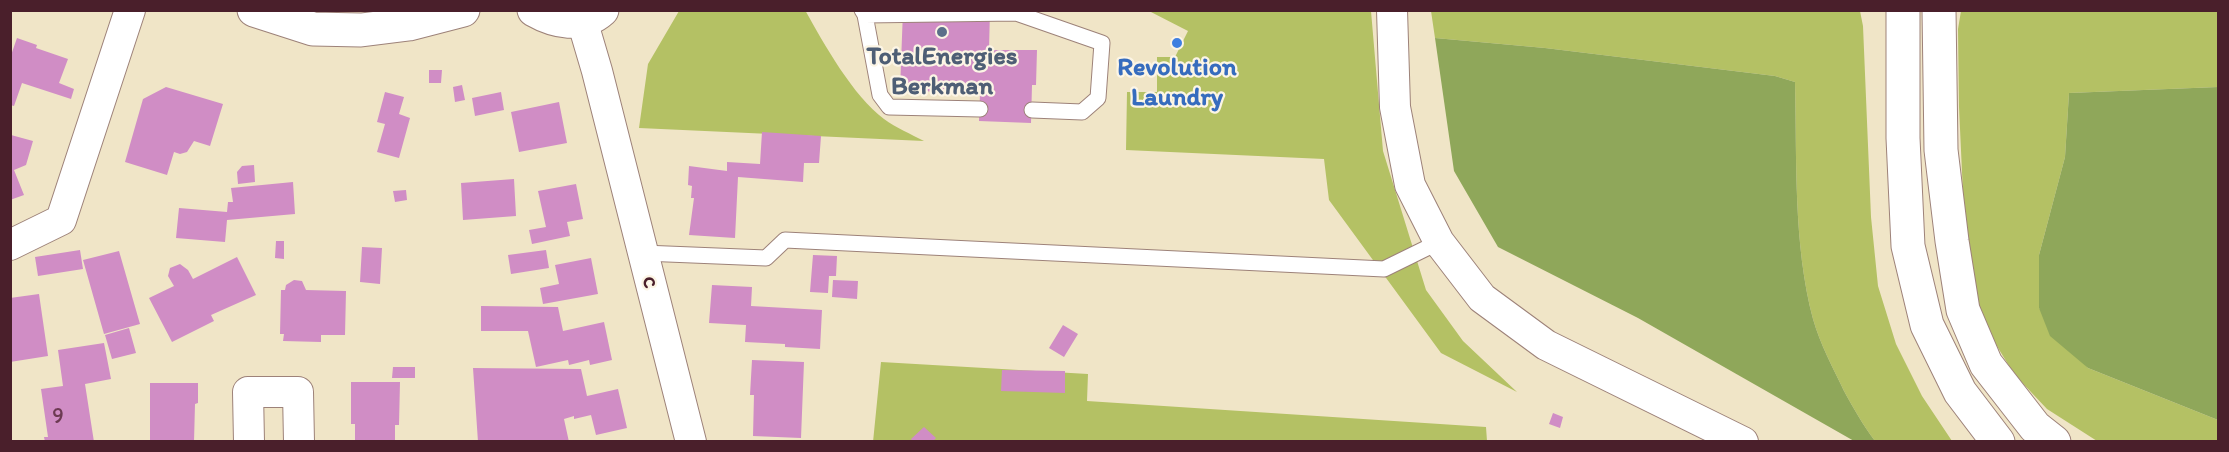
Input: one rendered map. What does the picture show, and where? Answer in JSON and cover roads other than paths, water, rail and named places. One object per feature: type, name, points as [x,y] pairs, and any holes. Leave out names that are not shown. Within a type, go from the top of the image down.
[{"type":"main road","points":[[255,11],[261,10]]},
{"type":"main road","points":[[255,11],[313,29],[361,30],[409,24],[463,10]]},
{"type":"main road","points":[[534,10],[549,18],[565,22],[592,16]]},
{"type":"main road","points":[[1903,10],[1903,138],[1908,246],[1927,325],[1960,392],[1998,441]]},
{"type":"main road","points":[[1939,10],[1941,150],[1963,310],[1986,364],[2035,427],[2054,441]]},
{"type":"street","points":[[10,245],[61,220],[130,10]]},
{"type":"street","points":[[1392,10],[1395,107],[1410,185],[1439,242],[1482,298],[1546,345],[1743,441]]},
{"type":"street","name":"c","points":[[592,16],[609,122],[691,441]]},
{"type":"street","points":[[249,441],[248,392],[298,392],[299,441]]},
{"type":"lane","points":[[980,109],[889,107],[880,95],[864,13],[1017,12],[1102,43],[1098,98],[1082,112],[1032,110]]},
{"type":"lane","points":[[643,253],[766,258],[785,240],[1384,269],[1439,242]]},
{"type":"place","name":"TotalEnergies Berkman","points":[[942,32]]},
{"type":"place","name":"Revolution Laundry","points":[[1177,43]]}]
